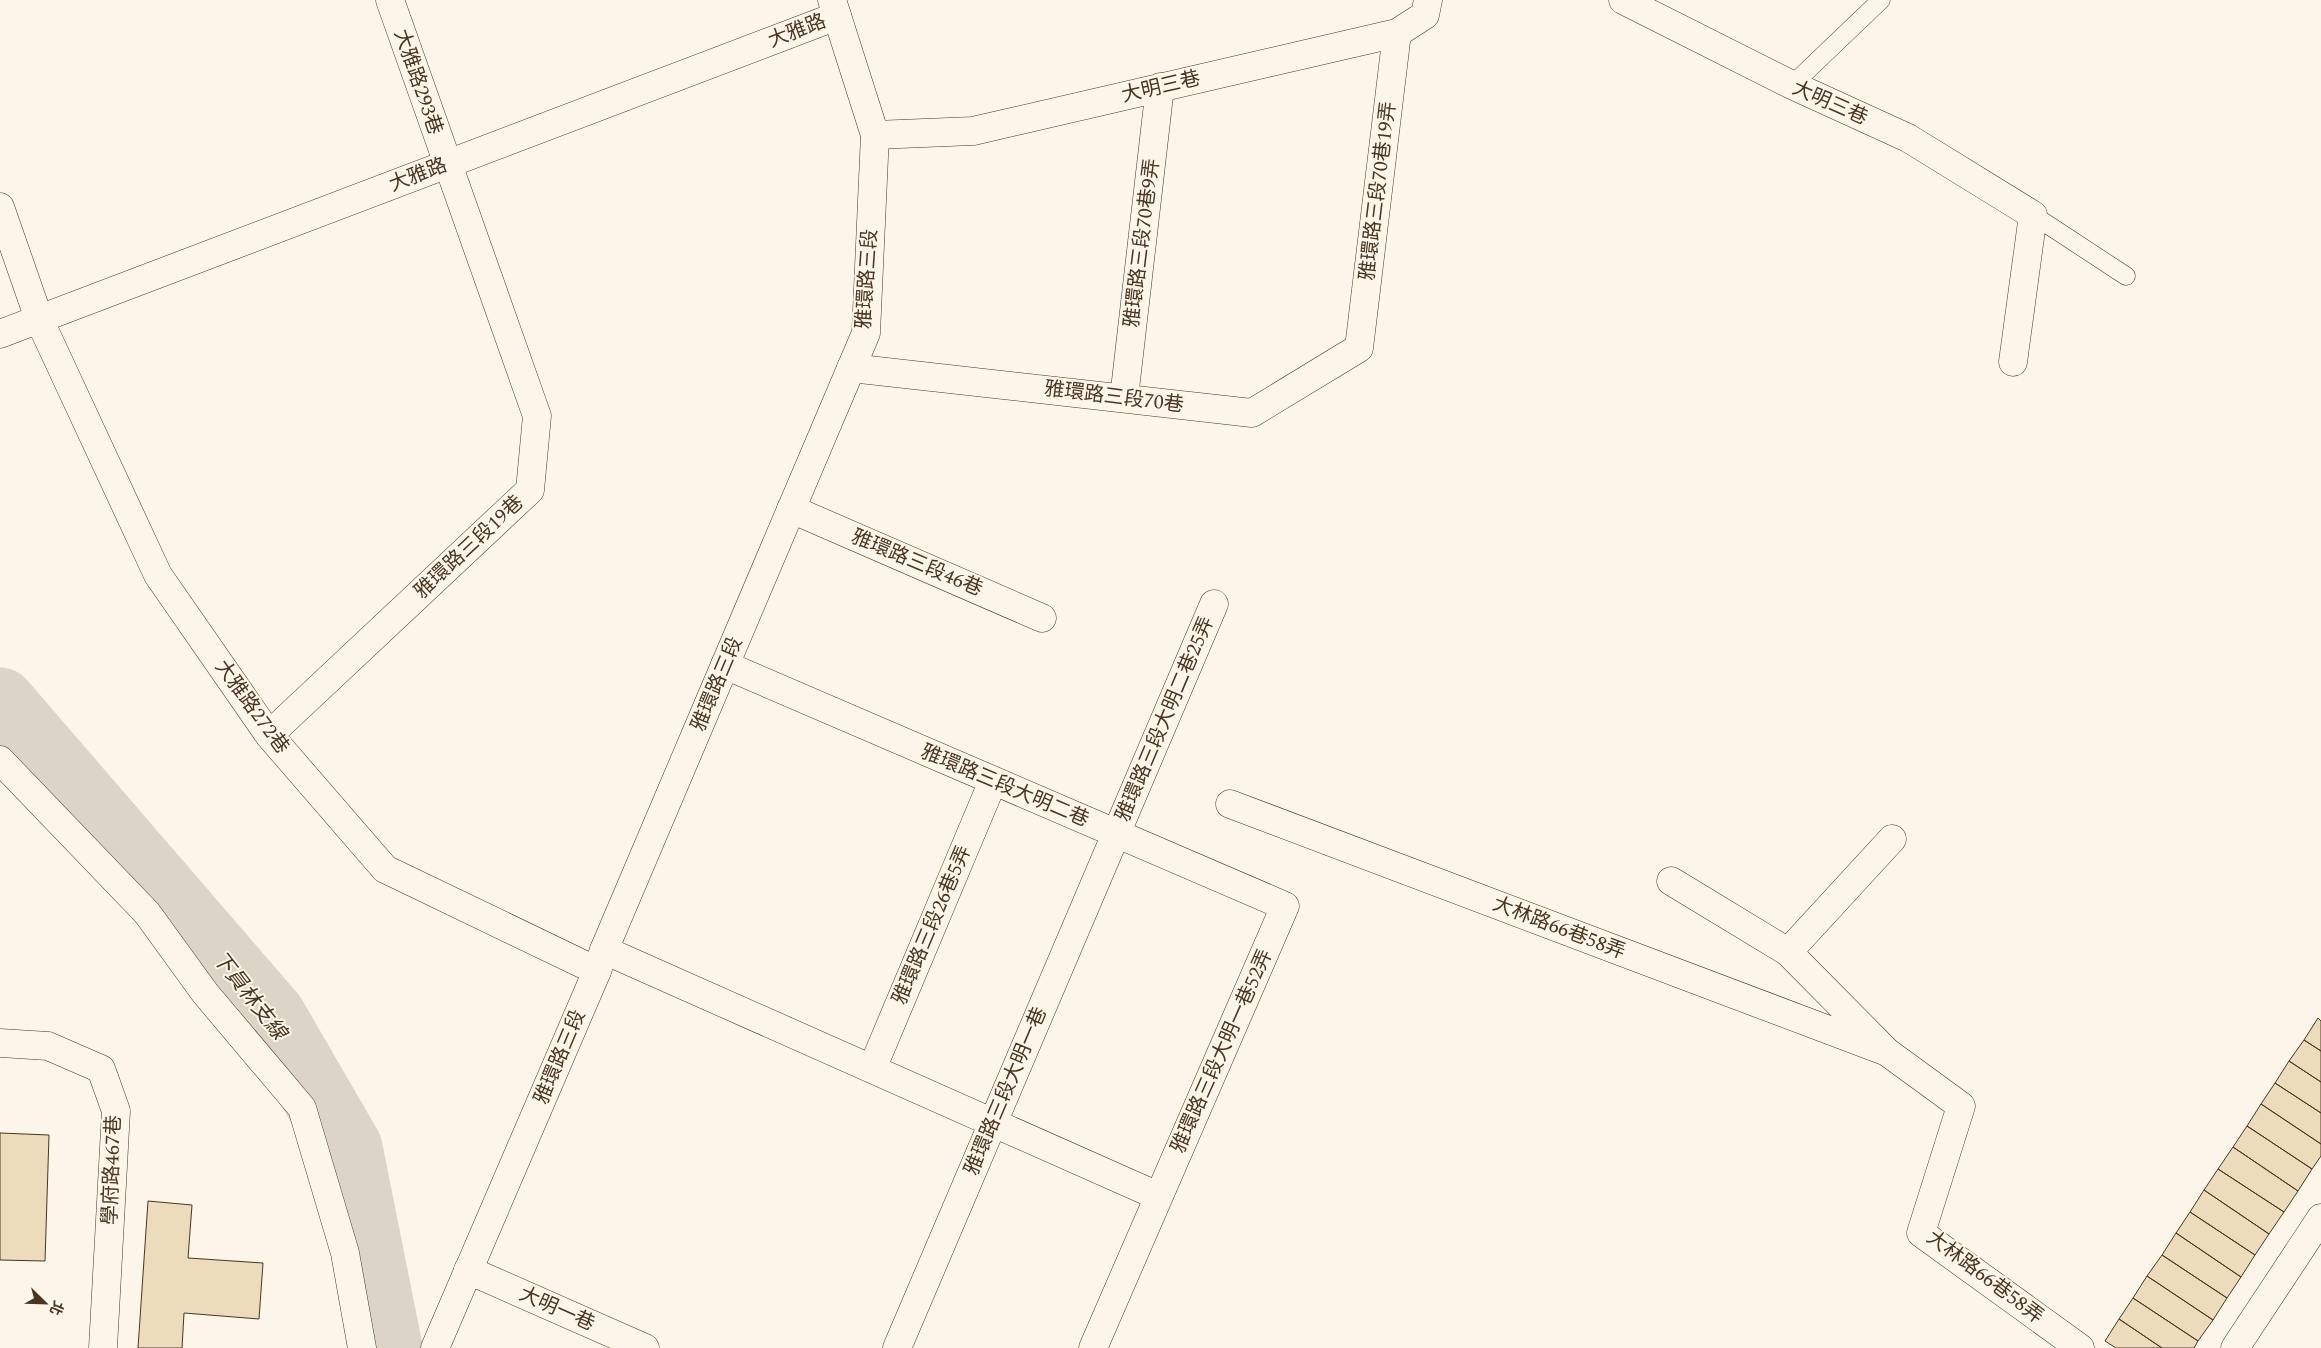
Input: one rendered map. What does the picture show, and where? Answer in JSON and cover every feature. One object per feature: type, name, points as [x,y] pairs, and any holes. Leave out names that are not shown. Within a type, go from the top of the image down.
[{"type":"street","name":"大雅路293巷","points":[[390,0],[446,164]]},
{"type":"street","name":"大明三巷","points":[[875,135],[974,131],[1397,33],[1424,15],[1428,0]]},
{"type":"street","name":"大明三巷","points":[[1623,0],[1792,86],[1908,138],[2033,215]]},
{"type":"street","name":"大雅路","points":[[0,334],[446,164],[835,8]]},
{"type":"street","name":"雅環路三段","points":[[435,1348],[866,333],[875,135],[835,8]]},
{"type":"street","name":"雅環路三段70巷19弄","points":[[1360,348],[1397,33]]},
{"type":"street","name":"雅環路三段70巷9弄","points":[[1124,398],[1160,87]]},
{"type":"street","name":"雅環路三段19巷","points":[[269,735],[530,490],[537,416],[446,164]]},
{"type":"street","name":"大雅路272巷","points":[[0,207],[39,319],[158,575],[269,735],[385,868],[600,961]]},
{"type":"street","points":[[2013,362],[2033,215]]},
{"type":"street","name":"雅環路三段70巷","points":[[851,368],[1252,414],[1360,348]]},
{"type":"street","name":"雅環路三段46巷","points":[[791,509],[1042,618]]},
{"type":"street","name":"雅環路三段大明二巷25弄","points":[[1116,834],[1214,604]]},
{"type":"street","name":"雅環路三段大明二巷","points":[[725,665],[1285,906]]},
{"type":"street","points":[[0,760],[147,913],[205,993],[302,1108],[345,1253],[362,1348]]},
{"type":"street","name":"雅環路三段26巷5弄","points":[[872,1069],[993,781]]},
{"type":"street","name":"大林路66巷58弄","points":[[1230,804],[1888,1052]]},
{"type":"street","name":"雅環路三段大明一巷","points":[[897,1348],[1116,834]]},
{"type":"street","points":[[1788,952],[1892,839]]},
{"type":"street","name":"大林路66巷58弄","points":[[1671,881],[1788,952],[1888,1052],[1961,1106],[1921,1233],[2080,1348]]},
{"type":"street","name":"雅環路三段大明一巷52弄","points":[[1093,1348],[1285,906]]},
{"type":"street","points":[[600,961],[872,1069],[1158,1196]]},
{"type":"street","name":"學府路467巷","points":[[0,1043],[48,1046],[101,1069],[116,1112],[103,1348]]},
{"type":"street","points":[[2235,1348],[2321,1218]]},
{"type":"street","name":"大明一巷","points":[[468,1270],[645,1348]]},
{"type":"lane","points":[[1792,86],[1881,0]]},
{"type":"lane","name":"大明三巷","points":[[2033,215],[2126,276]]},
{"type":"building","points":[[2318,1018],[2321,1021],[2321,1051],[2304,1040]]},
{"type":"building","points":[[2304,1040],[2321,1051],[2321,1082],[2289,1061]]},
{"type":"building","points":[[2289,1061],[2321,1082],[2321,1113],[2275,1083]]},
{"type":"building","points":[[2275,1083],[2321,1113],[2321,1144],[2261,1104]]},
{"type":"building","points":[[2261,1104],[2321,1144],[2321,1156],[2312,1169],[2247,1126]]},
{"type":"building","points":[[2247,1126],[2312,1169],[2298,1191],[2233,1147]]},
{"type":"building","points":[[0,1133],[49,1135],[45,1261],[0,1260]]},
{"type":"building","points":[[2233,1147],[2298,1191],[2284,1212],[2218,1169]]},
{"type":"building","points":[[2218,1169],[2284,1212],[2269,1234],[2204,1190]]},
{"type":"building","points":[[2204,1190],[2269,1234],[2255,1255],[2190,1212]]},
{"type":"building","points":[[148,1201],[192,1205],[188,1258],[263,1263],[259,1319],[184,1313],[182,1348],[138,1348]]},
{"type":"building","points":[[2190,1212],[2255,1255],[2241,1277],[2176,1233]]},
{"type":"building","points":[[2176,1233],[2241,1277],[2227,1298],[2162,1255]]},
{"type":"building","points":[[2162,1255],[2227,1298],[2213,1320],[2147,1276]]},
{"type":"building","points":[[2147,1276],[2213,1320],[2198,1341],[2133,1298]]},
{"type":"building","points":[[2133,1298],[2198,1341],[2194,1348],[2162,1348],[2119,1319]]},
{"type":"building","points":[[2119,1319],[2162,1348],[2116,1348],[2105,1341]]},
{"type":"waterway","name":"下員林支線","points":[[0,703],[271,1017],[347,1148],[387,1348]]}]
